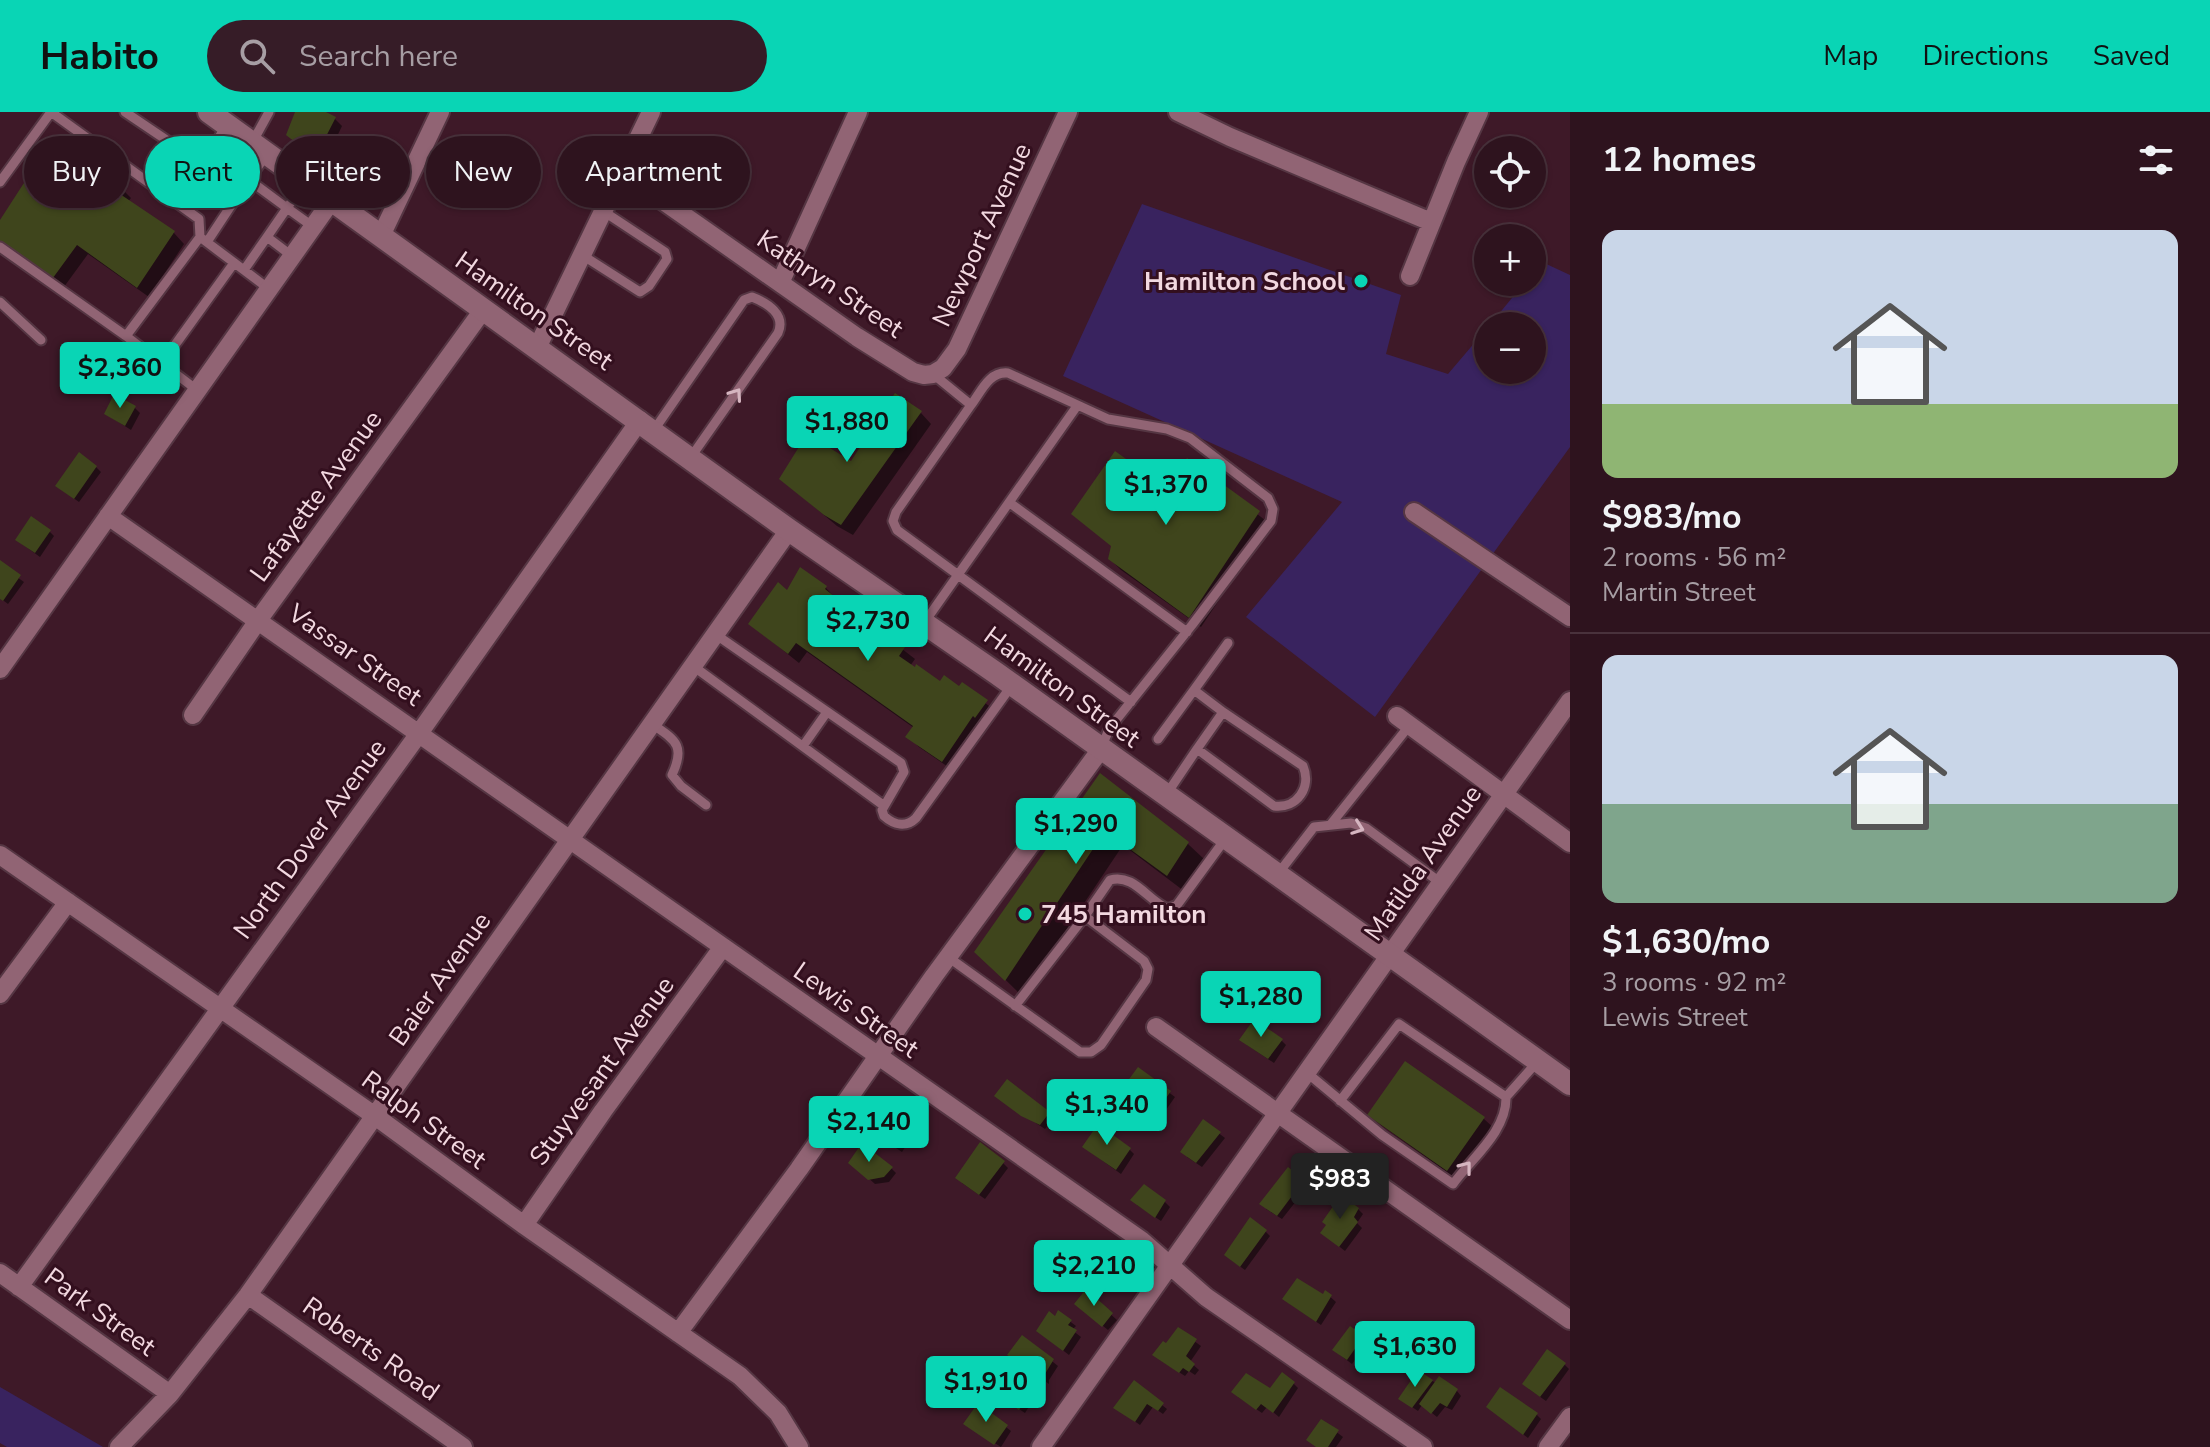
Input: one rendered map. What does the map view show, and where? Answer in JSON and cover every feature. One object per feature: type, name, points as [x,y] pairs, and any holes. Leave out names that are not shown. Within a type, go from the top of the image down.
[{"type":"street","points":[[381,236],[440,112]]},
{"type":"street","points":[[639,136],[651,112]]},
{"type":"street","points":[[780,283],[858,112]]},
{"type":"street","name":"Newport Avenue","points":[[933,374],[943,368],[957,349],[1068,112]]},
{"type":"street","points":[[1178,112],[1431,222]]},
{"type":"street","points":[[1410,276],[1479,112]]},
{"type":"street","name":"Hamilton Street","points":[[223,116],[246,136]]},
{"type":"street","name":"Hamilton Street","points":[[260,148],[276,159]]},
{"type":"street","points":[[0,669],[326,208]]},
{"type":"street","name":"Hamilton Street","points":[[343,208],[789,530],[1012,685],[1570,1084]]},
{"type":"street","points":[[537,348],[604,208]]},
{"type":"street","name":"Kathryn Street","points":[[673,208],[857,337],[913,372],[933,374]]},
{"type":"street","name":"Lafayette Avenue","points":[[193,715],[483,310]]},
{"type":"street","name":"North Dover Avenue","points":[[19,1287],[420,732],[647,425]]},
{"type":"street","points":[[1414,512],[1570,617]]},
{"type":"street","name":"Vassar Street","points":[[108,516],[570,839]]},
{"type":"street","name":"Baier Avenue","points":[[119,1447],[170,1394],[248,1295],[789,530]]},
{"type":"street","name":"Matilda Avenue","points":[[1041,1447],[1570,701]]},
{"type":"street","points":[[1403,721],[1570,843]]},
{"type":"street","points":[[678,1333],[1101,749]]},
{"type":"street","name":"Lewis Street","points":[[570,839],[1141,1240],[1206,1297],[1423,1447]]},
{"type":"street","name":"Ralph Street","points":[[0,855],[375,1116],[740,1376],[778,1413],[799,1447]]},
{"type":"street","points":[[0,994],[68,902]]},
{"type":"street","name":"Stuyvesant Avenue","points":[[524,1225],[722,948]]},
{"type":"street","points":[[1156,1027],[1570,1320]]},
{"type":"street","name":"Park Street","points":[[0,1273],[170,1394]]},
{"type":"street","name":"Roberts Road","points":[[248,1295],[463,1447]]},
{"type":"street","points":[[1548,1447],[1570,1417]]},
{"type":"lane","points":[[0,182],[51,112],[199,219],[203,240],[269,289]]},
{"type":"lane","points":[[125,112],[161,136]]},
{"type":"lane","points":[[260,148],[269,112]]},
{"type":"lane","points":[[214,136],[223,116]]},
{"type":"lane","points":[[126,336],[228,208]]},
{"type":"lane","points":[[244,270],[287,208],[312,226]]},
{"type":"lane","points":[[582,255],[640,292],[649,286],[667,259],[665,252],[603,211]]},
{"type":"lane","points":[[267,237],[292,256]]},
{"type":"lane","points":[[0,247],[197,390]]},
{"type":"lane","points":[[162,363],[234,263]]},
{"type":"lane","points":[[647,425],[744,300],[752,297],[760,300],[779,315],[782,325],[691,457]]},
{"type":"lane","points":[[0,302],[41,340]]},
{"type":"lane","points":[[1101,749],[1109,729],[1131,702],[1187,632],[1271,521],[1273,509],[1268,498],[1190,438],[1167,429],[1108,419],[1008,373],[999,372],[992,376],[971,405],[896,512],[893,521],[897,530],[1131,702]]},
{"type":"lane","points":[[933,374],[971,405]]},
{"type":"lane","points":[[924,623],[1077,406]]},
{"type":"lane","points":[[1010,503],[1187,632]]},
{"type":"lane","points":[[715,634],[904,768],[903,775],[883,805],[884,816],[899,824],[911,822],[1012,685]]},
{"type":"lane","points":[[1158,739],[1228,643]]},
{"type":"lane","points":[[693,666],[883,805]]},
{"type":"lane","points":[[1194,690],[1303,766],[1308,777],[1306,787],[1294,803],[1285,807],[1274,806],[1197,749]]},
{"type":"lane","points":[[803,746],[827,712]]},
{"type":"lane","points":[[1166,795],[1223,712]]},
{"type":"lane","points":[[1331,824],[1403,721]]},
{"type":"lane","points":[[652,724],[676,741],[679,749],[672,775],[675,780],[706,805]]},
{"type":"lane","points":[[1277,875],[1314,827],[1351,823],[1366,828],[1441,883]]},
{"type":"lane","points":[[1015,1006],[1110,880],[1119,877],[1130,881],[1168,909],[1177,905],[1226,838]]},
{"type":"lane","points":[[948,957],[1080,1052],[1091,1052],[1101,1045],[1146,980],[1148,969],[1144,961],[1085,916]]},
{"type":"lane","points":[[1340,1101],[1399,1024],[1506,1097]]},
{"type":"lane","points":[[1306,1072],[1382,1135],[1453,1184],[1471,1159],[1483,1149],[1507,1113],[1506,1097],[1537,1062]]},
{"type":"shaded area","points":[[1142,204],[1401,295],[1386,354],[1448,374],[1474,343],[1474,384],[1546,384],[1546,312],[1500,312],[1514,296],[1546,296],[1546,264],[1570,275],[1570,447],[1375,717],[1246,617],[1342,502],[1063,376]]},
{"type":"shaded area","points":[[0,1387],[103,1447],[7,1447],[0,1443]]},
{"type":"building","points":[[295,112],[326,112],[336,117],[326,136],[286,135]]},
{"type":"building","points":[[24,183],[24,208],[129,208],[129,200],[175,231],[137,288],[77,245],[50,282],[0,247],[0,220]]},
{"type":"building","points":[[895,393],[922,411],[841,525],[779,479],[807,434],[851,461]]},
{"type":"building","points":[[114,394],[136,406],[125,426],[104,414]]},
{"type":"building","points":[[1115,451],[1165,487],[1187,458],[1260,511],[1189,618],[1108,559],[1111,546],[1071,514]]},
{"type":"building","points":[[79,452],[97,466],[74,499],[55,486]]},
{"type":"building","points":[[31,516],[51,530],[35,553],[15,540]]},
{"type":"building","points":[[0,560],[21,575],[3,601],[0,599]]},
{"type":"building","points":[[800,567],[827,586],[825,589],[839,600],[835,607],[858,624],[856,626],[873,637],[879,628],[905,647],[899,656],[915,667],[916,664],[940,681],[944,675],[959,686],[962,682],[988,700],[975,718],[973,716],[942,762],[905,737],[913,726],[796,643],[788,654],[748,624],[778,582],[787,590]]},
{"type":"building","name":"745 Hamilton","points":[[1100,773],[1189,842],[1167,876],[1105,831],[1005,981],[974,952]]},
{"type":"building","points":[[1254,1019],[1283,1039],[1268,1059],[1239,1040]]},
{"type":"building","points":[[1405,1061],[1485,1117],[1447,1171],[1367,1115]]},
{"type":"building","points":[[1138,1067],[1171,1091],[1155,1114],[1121,1090]]},
{"type":"building","points":[[1007,1079],[1050,1112],[1040,1125],[1021,1116],[994,1096]]},
{"type":"building","points":[[887,1109],[911,1126],[897,1148],[871,1132]]},
{"type":"building","points":[[1203,1119],[1221,1132],[1196,1163],[1180,1152]]},
{"type":"building","points":[[1098,1124],[1131,1148],[1116,1170],[1082,1147]]},
{"type":"building","points":[[980,1142],[1005,1161],[979,1195],[955,1178]]},
{"type":"building","points":[[862,1143],[893,1167],[884,1177],[868,1180],[848,1163]]},
{"type":"building","points":[[1288,1167],[1304,1180],[1277,1216],[1259,1204]]},
{"type":"building","points":[[1144,1184],[1166,1200],[1155,1218],[1130,1200]]},
{"type":"building","points":[[1341,1195],[1359,1208],[1354,1217],[1358,1222],[1339,1247],[1320,1233],[1326,1225],[1322,1222]]},
{"type":"building","points":[[1250,1217],[1267,1230],[1240,1267],[1224,1255]]},
{"type":"building","points":[[1297,1278],[1323,1294],[1325,1290],[1332,1295],[1316,1322],[1282,1299]]},
{"type":"building","points":[[1086,1289],[1113,1313],[1102,1327],[1074,1304]]},
{"type":"building","points":[[1058,1310],[1072,1320],[1068,1325],[1077,1330],[1063,1351],[1036,1331],[1049,1311],[1055,1316]]},
{"type":"building","points":[[1350,1326],[1364,1336],[1347,1360],[1332,1350]]},
{"type":"building","points":[[1178,1327],[1197,1339],[1186,1356],[1195,1364],[1189,1372],[1183,1368],[1179,1373],[1152,1355]]},
{"type":"building","points":[[1022,1335],[1054,1359],[1045,1374],[1046,1382],[1007,1355]]},
{"type":"building","points":[[1547,1349],[1566,1363],[1540,1397],[1522,1384]]},
{"type":"building","points":[[1004,1367],[1034,1388],[1019,1410],[989,1389]]},
{"type":"building","points":[[1418,1370],[1433,1380],[1412,1408],[1398,1399]]},
{"type":"building","points":[[1282,1372],[1295,1382],[1273,1413],[1261,1404],[1256,1410],[1231,1392],[1246,1373],[1270,1388]]},
{"type":"building","points":[[1439,1376],[1458,1389],[1447,1407],[1440,1403],[1431,1414],[1419,1404]]},
{"type":"building","points":[[1134,1380],[1164,1403],[1158,1411],[1147,1404],[1135,1422],[1113,1408]]},
{"type":"building","points":[[1500,1387],[1538,1413],[1523,1435],[1486,1407]]},
{"type":"building","points":[[978,1403],[1008,1425],[994,1445],[963,1424]]},
{"type":"building","points":[[1321,1419],[1339,1430],[1328,1447],[1316,1447],[1306,1440]]},
{"type":"place","name":"Hamilton School","points":[[1361,281]]},
{"type":"place","name":"745 Hamilton","points":[[1025,914]]}]
